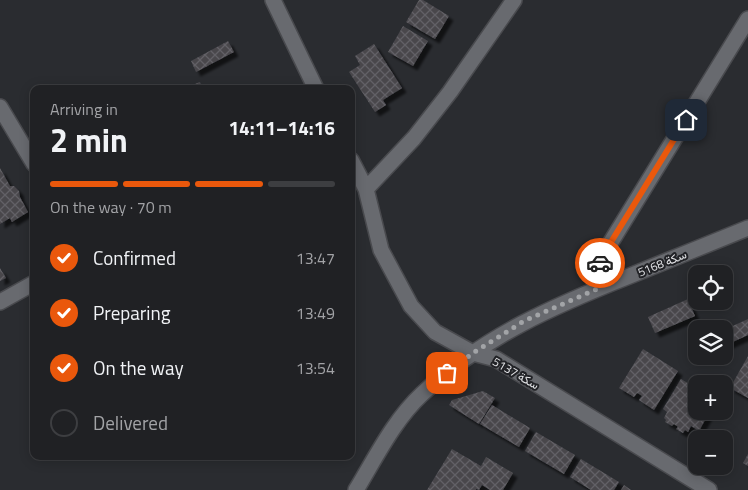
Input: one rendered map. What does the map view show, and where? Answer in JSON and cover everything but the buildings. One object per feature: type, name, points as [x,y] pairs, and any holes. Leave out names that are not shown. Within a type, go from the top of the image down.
[{"type":"street","points":[[273,0],[314,85]]},
{"type":"street","points":[[366,189],[414,138],[450,92],[514,0]]},
{"type":"street","points":[[597,289],[598,270],[603,255],[748,19]]},
{"type":"street","points":[[0,107],[30,157]]},
{"type":"street","name":"سكة 5137","points":[[355,168],[366,189],[381,250],[411,306],[435,332],[473,353],[496,359],[709,490]]},
{"type":"street","name":"سكة 5168","points":[[356,490],[396,424],[422,394],[473,353],[524,321],[597,289],[748,228]]},
{"type":"street","points":[[0,302],[30,285]]},
{"type":"way so far","points":[[447,373],[473,353],[524,321],[597,289],[600,263]]},
{"type":"route","points":[[600,263],[603,255],[686,120]]}]
